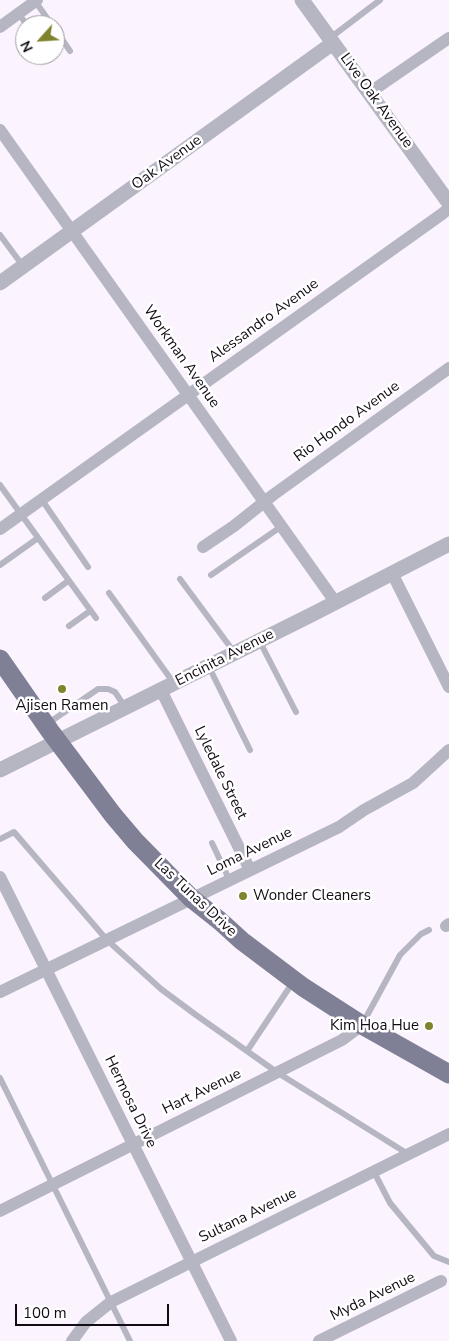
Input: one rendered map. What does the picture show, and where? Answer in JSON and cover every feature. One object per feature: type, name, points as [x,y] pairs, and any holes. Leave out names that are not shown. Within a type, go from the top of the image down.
[{"type":"main road","name":"Las Tunas Drive","points":[[0,659],[58,742],[113,815],[135,841],[192,898],[242,941],[294,981],[362,1025],[449,1074]]},
{"type":"street","name":"Live Oak Avenue","points":[[302,0],[449,203]]},
{"type":"street","points":[[0,27],[36,1]]},
{"type":"street","points":[[369,93],[449,38]]},
{"type":"street","name":"Oak Avenue","points":[[0,283],[332,41]]},
{"type":"street","name":"Workman Avenue","points":[[0,130],[336,603]]},
{"type":"street","name":"Alessandro Avenue","points":[[0,529],[449,208]]},
{"type":"street","name":"Rio Hondo Avenue","points":[[203,547],[449,368]]},
{"type":"street","name":"Encinita Avenue","points":[[0,770],[126,709],[449,544]]},
{"type":"street","points":[[392,573],[449,686]]},
{"type":"street","name":"Lyledale Street","points":[[168,687],[250,870]]},
{"type":"street","name":"Loma Avenue","points":[[0,992],[339,827],[364,810],[413,783],[449,750]]},
{"type":"street","name":"Hermosa Drive","points":[[0,877],[231,1341]]},
{"type":"street","name":"Hart Avenue","points":[[0,1211],[278,1073],[342,1040],[362,1025]]},
{"type":"street","name":"Sultana Avenue","points":[[72,1341],[86,1322],[111,1302],[449,1134]]},
{"type":"street","name":"Myda Avenue","points":[[319,1341],[441,1281]]},
{"type":"lane","points":[[332,41],[380,0]]},
{"type":"lane","points":[[36,1],[45,15]]},
{"type":"lane","points":[[65,44],[70,51]]},
{"type":"lane","points":[[0,235],[23,266]]},
{"type":"lane","points":[[0,485],[96,618]]},
{"type":"lane","points":[[42,500],[88,567]]},
{"type":"lane","points":[[211,575],[282,526]]},
{"type":"lane","points":[[0,565],[38,538]]},
{"type":"lane","points":[[180,579],[235,653]]},
{"type":"lane","points":[[45,598],[68,581]]},
{"type":"lane","points":[[109,593],[168,687]]},
{"type":"lane","points":[[68,626],[90,611]]},
{"type":"lane","points":[[260,641],[296,712]]},
{"type":"lane","points":[[208,666],[250,750]]},
{"type":"lane","points":[[46,724],[98,689],[108,689],[115,692],[126,709]]},
{"type":"lane","points":[[0,839],[14,832],[107,940],[161,989],[278,1073],[409,1154]]},
{"type":"lane","points":[[212,843],[229,879]]},
{"type":"lane","points":[[362,1025],[400,955],[421,934],[430,930]]},
{"type":"lane","points":[[248,1051],[294,981]]},
{"type":"lane","points":[[0,1078],[130,1341]]},
{"type":"lane","points":[[374,1172],[390,1203],[434,1256],[449,1262]]},
{"type":"place","name":"Ajisen Ramen","points":[[62,689]]},
{"type":"place","name":"Wonder Cleaners","points":[[243,896]]},
{"type":"place","name":"Kim Hoa Hue","points":[[429,1026]]}]
